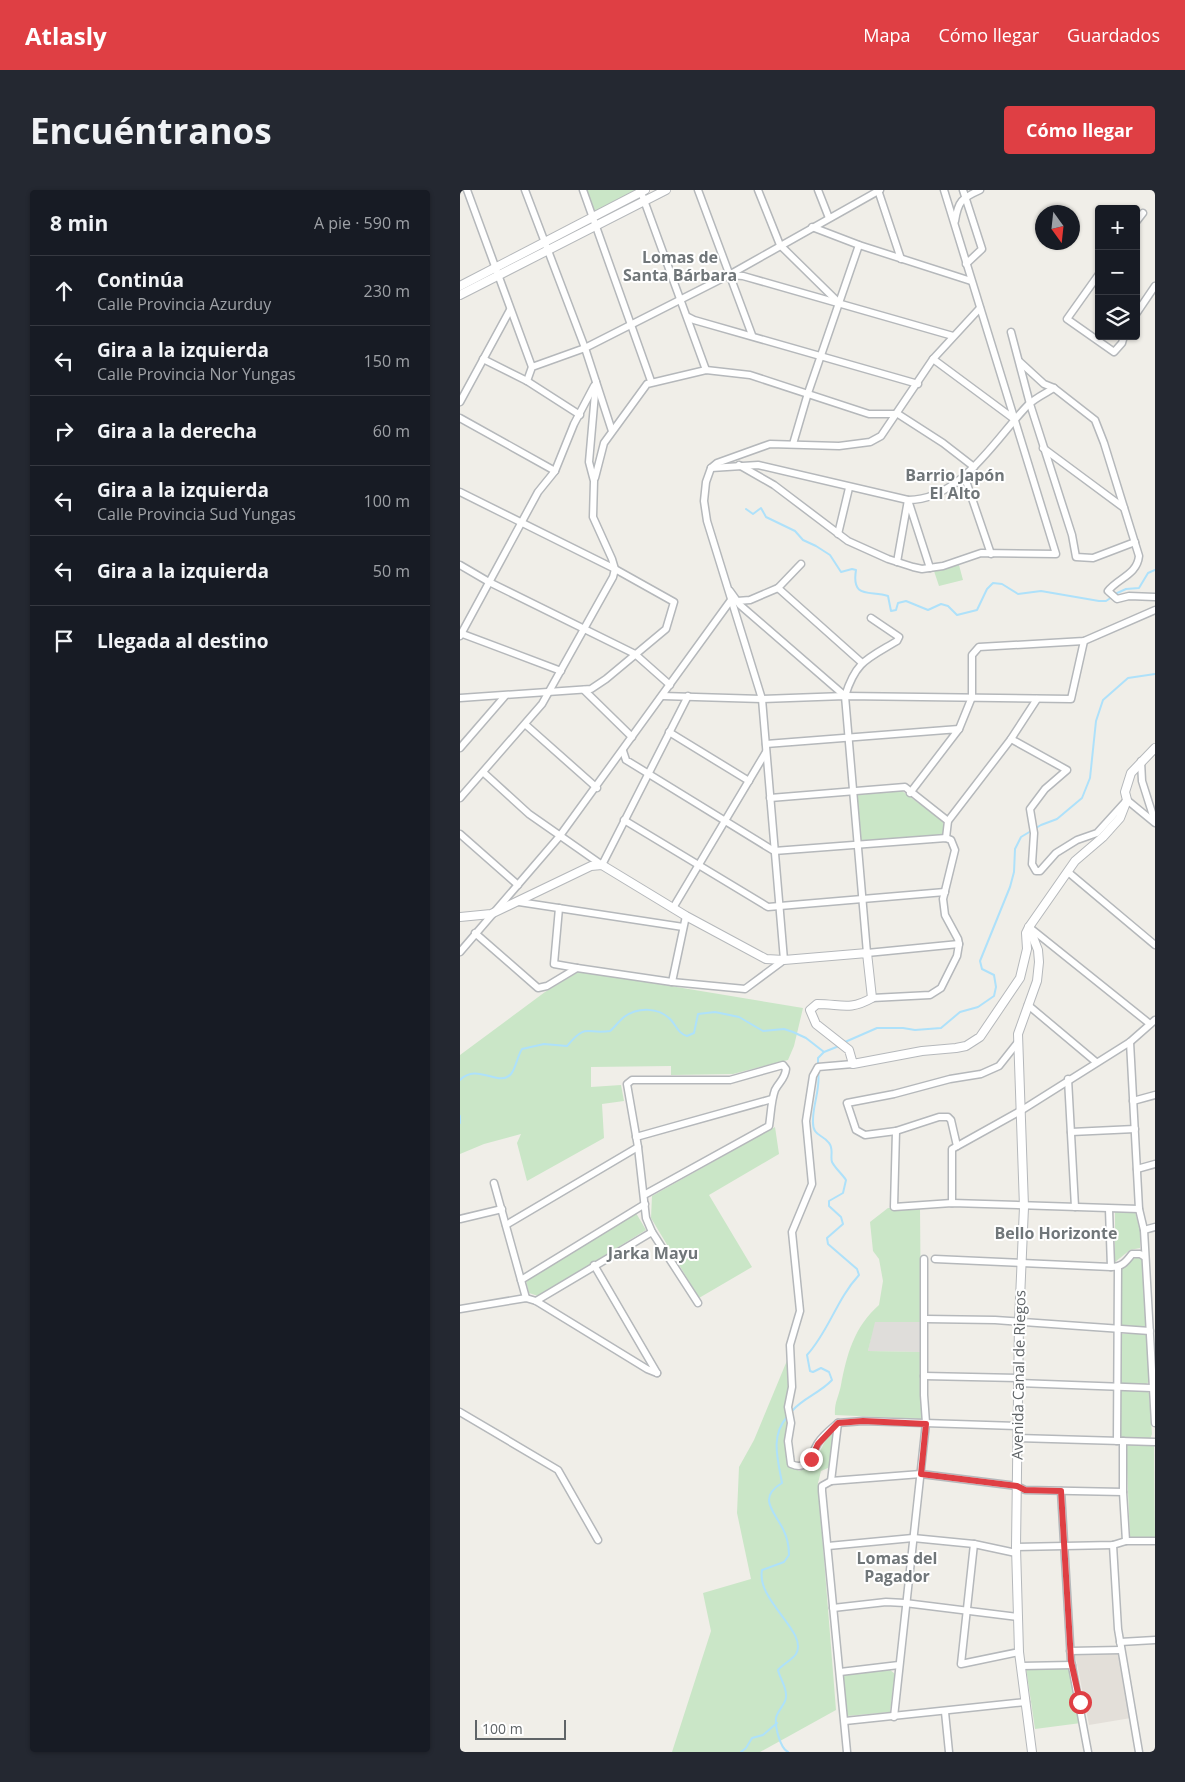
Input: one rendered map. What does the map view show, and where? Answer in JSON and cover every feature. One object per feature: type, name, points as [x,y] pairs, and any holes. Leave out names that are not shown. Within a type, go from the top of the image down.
[{"type":"street","points":[[467,190],[532,367],[526,382]]},
{"type":"street","points":[[524,190],[585,348],[612,431]]},
{"type":"street","points":[[583,190],[651,381]]},
{"type":"street","points":[[460,286],[547,250],[666,190]]},
{"type":"street","points":[[698,190],[752,335]]},
{"type":"street","points":[[758,190],[780,245],[839,303]]},
{"type":"street","points":[[818,190],[828,218]]},
{"type":"street","points":[[532,367],[585,348],[730,275],[879,190],[901,259]]},
{"type":"street","points":[[738,465],[774,485],[848,541],[897,562],[922,569],[973,555],[1056,554],[944,190]]},
{"type":"street","points":[[964,193],[980,190]]},
{"type":"street","points":[[460,295],[544,242],[643,191],[706,370]]},
{"type":"street","points":[[955,224],[964,193]]},
{"type":"street","points":[[964,193],[982,249],[966,264]]},
{"type":"street","points":[[812,227],[858,245],[971,281]]},
{"type":"street","points":[[794,444],[808,393],[858,245]]},
{"type":"street","points":[[730,275],[743,276],[953,336]]},
{"type":"street","points":[[1095,279],[1066,319],[1095,339]]},
{"type":"street","points":[[1140,308],[1155,286]]},
{"type":"street","points":[[784,960],[762,699],[734,600],[728,588],[705,510],[706,482],[712,468],[725,459],[762,446],[777,443],[839,446],[870,442],[881,436],[898,414],[933,359],[980,308]]},
{"type":"street","points":[[460,402],[510,310]]},
{"type":"street","points":[[688,317],[918,384]]},
{"type":"street","points":[[1012,332],[1030,404],[1072,535],[1076,557],[1093,558],[1135,542]]},
{"type":"street","points":[[1097,340],[1114,352],[1123,340]]},
{"type":"street","points":[[483,358],[580,415]]},
{"type":"street","points":[[933,359],[1015,421]]},
{"type":"street","points":[[1020,362],[1044,384],[1054,388],[1094,420],[1104,443],[1139,556],[1136,568],[1114,584],[1108,591],[1109,593],[1117,599],[1125,596],[1155,597]]},
{"type":"street","points":[[460,798],[526,725],[561,672],[609,585],[614,569],[612,559],[592,518],[594,481],[597,466],[604,443],[643,389],[651,381],[706,370],[750,375],[868,414],[898,414],[943,443],[974,467]]},
{"type":"street","points":[[561,672],[460,634],[538,492],[555,471],[596,382]]},
{"type":"street","points":[[594,481],[589,466],[596,382]]},
{"type":"street","points":[[712,468],[738,465],[758,466],[849,488],[908,500],[919,500],[935,496],[974,467],[993,449],[1030,404],[1054,388]]},
{"type":"street","points":[[460,418],[555,471]]},
{"type":"street","points":[[1043,448],[1124,508]]},
{"type":"street","points":[[589,466],[597,466]]},
{"type":"street","points":[[964,475],[991,554]]},
{"type":"street","points":[[838,534],[849,488]]},
{"type":"street","points":[[460,492],[614,569],[674,602],[666,629],[598,685],[584,690],[460,698]]},
{"type":"street","points":[[908,500],[930,568]]},
{"type":"street","points":[[897,562],[908,500]]},
{"type":"street","points":[[734,600],[750,600],[778,588],[801,564]]},
{"type":"street","points":[[460,565],[489,582],[585,627],[635,654],[670,685]]},
{"type":"street","points":[[778,588],[861,662]]},
{"type":"street","points":[[460,952],[560,837],[734,600]]},
{"type":"street","points":[[734,600],[845,696]]},
{"type":"street","points":[[910,793],[958,728],[972,697],[972,655],[979,647],[1084,641],[1155,610]]},
{"type":"street","points":[[871,618],[899,637],[897,641],[861,662],[851,678],[845,696],[856,845],[872,998]]},
{"type":"street","points":[[662,696],[762,699],[845,696],[1070,699],[1084,641]]},
{"type":"street","points":[[584,690],[632,737]]},
{"type":"street","points":[[460,748],[505,696]]},
{"type":"street","points":[[602,865],[688,696]]},
{"type":"street","points":[[946,838],[948,821],[1011,738],[1037,699]]},
{"type":"street","points":[[526,725],[597,788]]},
{"type":"street","points":[[766,744],[958,728]]},
{"type":"street","points":[[669,732],[749,781]]},
{"type":"street","points":[[1011,738],[1067,770],[1045,789],[1030,809],[1034,834],[1032,864],[1036,872],[1040,871],[1056,853],[1077,840],[1097,833],[1127,800]]},
{"type":"street","points":[[1017,1426],[863,1421],[838,1423],[818,1444],[807,1464],[801,1466],[791,1464],[788,1442],[791,1423],[788,1407],[792,1387],[790,1345],[800,1311],[792,1232],[812,1184],[806,1121],[813,1076],[818,1067],[853,1064],[922,1051],[956,1048],[974,1042],[980,1037],[1014,990],[1024,968],[1028,926],[1075,861],[1103,837],[1120,818],[1127,800],[1127,783],[1131,773],[1155,748]]},
{"type":"street","points":[[623,751],[626,760],[648,775],[774,851],[946,838],[954,844],[955,850],[943,899],[945,915],[958,940],[958,944],[956,956],[941,988],[930,995],[872,998],[855,1006],[845,1008],[817,1004],[812,1007],[810,1014],[816,1024],[849,1050],[853,1064]]},
{"type":"street","points":[[673,908],[766,752]]},
{"type":"street","points":[[1141,761],[1142,781],[1155,822]]},
{"type":"street","points":[[484,773],[529,814],[602,865],[686,916],[766,959],[784,960],[867,954],[958,944]]},
{"type":"street","points":[[770,798],[905,788],[948,821]]},
{"type":"street","points":[[1127,800],[1155,822]]},
{"type":"street","points":[[624,820],[768,907],[945,892]]},
{"type":"street","points":[[460,834],[518,885]]},
{"type":"street","points":[[460,917],[492,914],[591,866],[602,865]]},
{"type":"street","points":[[1068,872],[1155,945]]},
{"type":"street","points":[[519,902],[683,927]]},
{"type":"street","points":[[559,908],[554,964],[672,982],[745,989],[784,960]]},
{"type":"street","points":[[672,982],[686,916]]},
{"type":"street","points":[[952,1203],[952,1149],[1022,1110],[1068,1079],[1130,1042],[1153,1022],[1028,926]]},
{"type":"street","name":"Avenida Canal de Riegos","points":[[1028,926],[1038,950],[1039,962],[1037,981],[1018,1034],[1024,1207],[1019,1322],[1016,1550],[1019,1652],[1032,1752]]},
{"type":"street","points":[[475,933],[538,988],[547,986],[577,968]]},
{"type":"street","points":[[1028,1005],[1096,1062]]},
{"type":"street","points":[[957,1146],[951,1120],[948,1117],[939,1117],[896,1131],[860,1134],[856,1130],[848,1103],[981,1074],[999,1066],[1018,1042]]},
{"type":"street","points":[[1130,1042],[1139,1209],[1144,1230],[1145,1257],[1151,1285],[1150,1331],[1153,1345],[1152,1388],[1155,1423]]},
{"type":"street","points":[[644,1196],[769,1126],[772,1100],[776,1088],[785,1076],[786,1069],[783,1065],[730,1080],[632,1080],[627,1084],[638,1147],[646,1218],[652,1232],[698,1303]]},
{"type":"street","points":[[1068,1079],[1075,1207]]},
{"type":"street","points":[[1133,1101],[1155,1095]]},
{"type":"street","points":[[636,1137],[772,1100]]},
{"type":"street","points":[[1071,1132],[1134,1129]]},
{"type":"street","points":[[896,1131],[894,1207],[952,1203],[1024,1207],[1139,1209]]},
{"type":"street","points":[[506,1225],[638,1147]]},
{"type":"street","points":[[1137,1169],[1155,1164]]},
{"type":"street","points":[[494,1183],[526,1298]]},
{"type":"street","points":[[521,1280],[645,1204]]},
{"type":"street","points":[[460,1219],[502,1209]]},
{"type":"street","points":[[1109,1209],[1118,1330],[1120,1441],[1126,1541]]},
{"type":"street","points":[[1144,1230],[1155,1227]]},
{"type":"street","points":[[536,1301],[652,1232]]},
{"type":"street","points":[[935,1259],[1114,1267],[1132,1254],[1140,1254],[1145,1257]]},
{"type":"street","points":[[894,1717],[926,1424],[924,1259]]},
{"type":"street","points":[[460,1309],[526,1298],[536,1301],[647,1370],[657,1373],[594,1265]]},
{"type":"street","points":[[926,1319],[1019,1322],[1150,1331]]},
{"type":"street","points":[[924,1376],[1152,1388]]},
{"type":"street","points":[[460,1412],[558,1470],[598,1540]]},
{"type":"street","points":[[831,1480],[838,1423]]},
{"type":"street","points":[[1017,1438],[1155,1442]]},
{"type":"street","points":[[847,1752],[822,1486],[831,1480],[921,1474],[1017,1486],[1025,1490],[1123,1492]]},
{"type":"street","points":[[1061,1491],[1070,1651],[1088,1752]]},
{"type":"street","points":[[828,1546],[913,1538],[1016,1550],[1064,1546],[1113,1545],[1126,1541],[1155,1540]]},
{"type":"street","points":[[974,1544],[961,1664],[1019,1652]]},
{"type":"street","points":[[1113,1545],[1120,1642],[1139,1752]]},
{"type":"street","points":[[833,1608],[886,1602],[1018,1617]]},
{"type":"street","points":[[1120,1642],[1155,1640]]},
{"type":"street","points":[[1070,1651],[1122,1650]]},
{"type":"street","points":[[840,1672],[899,1665]]},
{"type":"street","points":[[1021,1666],[1072,1665]]},
{"type":"street","points":[[845,1721],[1026,1702]]},
{"type":"street","points":[[945,1712],[949,1752]]},
{"type":"shaded area","points":[[874,1322],[921,1322],[920,1352],[868,1351]]},
{"type":"shaded area","points":[[1118,1653],[1131,1718],[1089,1725],[1075,1654]]},
{"type":"green space","points":[[585,190],[637,190],[594,213]]},
{"type":"green space","points":[[959,565],[963,580],[939,586],[934,571]]},
{"type":"green space","points":[[902,791],[943,821],[944,836],[860,843],[856,795]]},
{"type":"green space","points":[[580,971],[803,1008],[794,1046],[788,1060],[733,1074],[671,1075],[671,1066],[591,1067],[591,1087],[621,1085],[624,1101],[602,1104],[604,1138],[527,1181],[517,1143],[521,1134],[484,1144],[460,1154],[460,1055],[545,992]]},
{"type":"green space","points":[[775,1127],[779,1154],[709,1195],[752,1267],[699,1298],[651,1218],[652,1196]]},
{"type":"green space","points":[[888,1208],[920,1208],[921,1322],[875,1322],[868,1351],[920,1352],[922,1419],[835,1415],[836,1403],[853,1342],[863,1322],[879,1305],[883,1281],[879,1259],[873,1251],[870,1222]]},
{"type":"green space","points":[[1115,1212],[1135,1212],[1140,1230],[1140,1248],[1130,1250],[1115,1262]]},
{"type":"green space","points":[[636,1213],[646,1230],[538,1296],[529,1293],[526,1281]]},
{"type":"green space","points":[[1136,1257],[1142,1258],[1147,1327],[1121,1326],[1122,1268]]},
{"type":"green space","points":[[1144,1333],[1148,1337],[1149,1382],[1146,1384],[1120,1384],[1120,1334]]},
{"type":"green space","points":[[791,1351],[786,1460],[799,1471],[813,1465],[834,1423],[830,1467],[821,1471],[818,1483],[836,1710],[760,1752],[672,1752],[711,1631],[703,1593],[751,1579],[737,1513],[739,1467],[754,1440]]},
{"type":"green space","points":[[1146,1390],[1149,1393],[1152,1434],[1150,1439],[1120,1437],[1120,1391]]},
{"type":"green space","points":[[1126,1445],[1154,1446],[1155,1537],[1130,1537]]},
{"type":"green space","points":[[1069,1667],[1081,1723],[1035,1729],[1026,1668]]},
{"type":"green space","points":[[889,1669],[895,1674],[890,1712],[847,1716],[843,1679],[845,1674]]},
{"type":"waterway","points":[[746,509],[753,514],[761,508],[766,517],[795,531],[803,540],[830,555],[841,572],[852,569],[856,570],[855,579],[859,590],[888,596],[891,611],[896,610],[898,603],[906,601],[928,610],[941,604],[948,606],[957,615],[977,610],[987,589],[993,583],[1002,584],[1018,594],[1041,591],[1099,601],[1106,601],[1112,597]]},
{"type":"waterway","points":[[1115,594],[1126,589],[1139,588],[1148,573],[1155,570]]},
{"type":"waterway","points":[[845,1042],[877,1028],[915,1030],[941,1028],[960,1012],[978,1007],[994,996],[996,987],[994,975],[982,969],[980,961],[1010,887],[1014,872],[1015,849],[1021,837],[1041,825],[1057,819],[1082,798],[1090,778],[1096,721],[1103,700],[1128,678],[1155,674]]},
{"type":"waterway","points":[[460,1080],[473,1073],[506,1078],[513,1072],[522,1049],[544,1044],[567,1046],[583,1032],[610,1031],[624,1017],[642,1010],[661,1013],[687,1036],[694,1033],[698,1014],[715,1012],[739,1017],[763,1031],[784,1029],[793,1032],[806,1038],[824,1052]]},
{"type":"waterway","points":[[818,1066],[818,1058],[824,1052],[839,1046]]},
{"type":"waterway","points":[[792,1411],[801,1402],[832,1380],[829,1372],[821,1368],[813,1372],[810,1371],[807,1355],[815,1346],[844,1295],[859,1275],[857,1269],[828,1244],[827,1238],[843,1224],[841,1217],[829,1206],[829,1201],[843,1193],[846,1180],[832,1162],[832,1150],[827,1140],[814,1130],[813,1114],[819,1077],[818,1071]]},
{"type":"waterway","points":[[460,1116],[460,1123]]},
{"type":"waterway","points":[[787,1417],[778,1432],[777,1440],[777,1457],[782,1483],[774,1489],[769,1499],[772,1510],[786,1535],[789,1555],[784,1562],[762,1570],[762,1582],[795,1636],[798,1645],[796,1654],[778,1670],[786,1697],[777,1715],[776,1727],[780,1742],[788,1752]]},
{"type":"waterway","points":[[741,1752],[752,1738],[763,1735],[777,1723]]},
{"type":"district","name":"Lomas de Santa Bárbara","points":[[680,266]]},
{"type":"district","name":"Barrio Japón El Alto","points":[[955,484]]},
{"type":"district","name":"Bello Horizonte","points":[[1056,1233]]},
{"type":"district","name":"Jarka Mayu","points":[[653,1253]]},
{"type":"district","name":"Lomas del Pagador","points":[[897,1567]]},
{"type":"route","points":[[811,1459],[823,1437],[838,1423],[863,1421],[926,1424],[921,1474],[1017,1486],[1025,1490],[1061,1491],[1071,1661],[1080,1702]]}]
